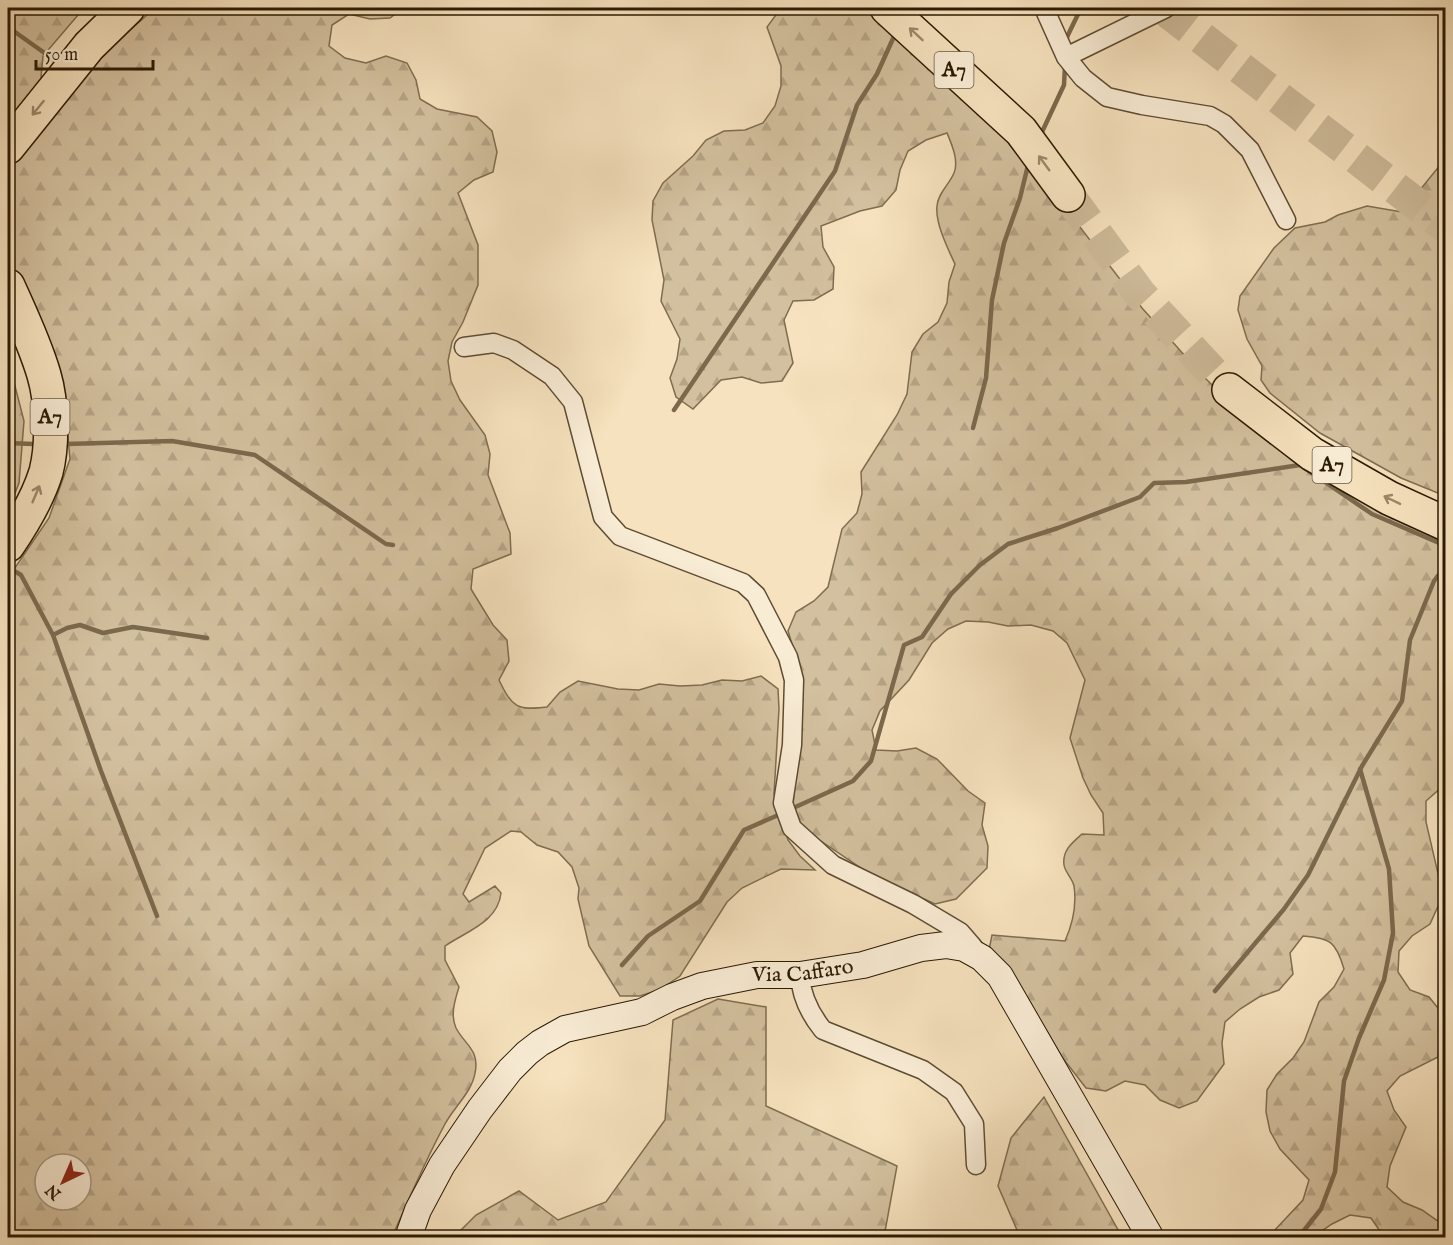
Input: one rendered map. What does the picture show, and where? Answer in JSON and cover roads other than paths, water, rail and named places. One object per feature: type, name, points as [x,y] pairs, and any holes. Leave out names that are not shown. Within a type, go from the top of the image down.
[{"type":"highway","points":[[8,147],[70,69],[111,23],[128,8]]},
{"type":"highway","name":"A7","points":[[887,8],[1021,131],[1068,195]]},
{"type":"highway","name":"A7","points":[[8,286],[45,378],[50,415],[50,447],[46,471],[30,507],[8,545]]},
{"type":"highway","name":"A7","points":[[1229,390],[1312,454],[1389,498],[1446,524]]},
{"type":"street","points":[[1044,8],[1066,57],[1083,78],[1107,97],[1210,116],[1224,124],[1250,150],[1286,220]]},
{"type":"street","points":[[1066,57],[1166,8]]},
{"type":"street","points":[[464,347],[494,343],[513,350],[552,376],[573,402],[603,517],[620,536],[743,583],[756,595],[788,657],[794,680],[792,745],[783,803],[792,828],[833,865],[913,904],[960,932],[973,947],[975,955]]},
{"type":"street","name":"Via Caffaro","points":[[408,1238],[418,1210],[442,1165],[480,1109],[510,1070],[540,1043],[565,1029],[642,1012],[672,997],[702,986],[757,975],[800,975],[863,965],[921,948],[946,945],[964,948],[982,958],[1000,976],[1151,1238]]},
{"type":"street","points":[[800,975],[804,997],[815,1020],[823,1030],[923,1070],[954,1092],[974,1124],[976,1165]]},
{"type":"waterway","points":[[1067,41],[1081,8]]},
{"type":"waterway","points":[[8,27],[60,64]]},
{"type":"waterway","points":[[674,410],[835,171],[857,105],[877,74],[896,32]]},
{"type":"waterway","points":[[1042,132],[1064,85],[1065,65]]},
{"type":"waterway","points":[[973,428],[986,378],[992,300],[1004,243],[1020,198],[1029,161]]},
{"type":"waterway","points":[[66,444],[172,441],[255,455],[386,544],[393,545]]},
{"type":"waterway","points":[[8,443],[33,444]]},
{"type":"waterway","points":[[791,809],[853,781],[871,761],[904,645],[922,637],[951,594],[980,565],[1008,544],[1140,497],[1154,483],[1186,482],[1300,465],[1372,514],[1446,546]]},
{"type":"waterway","points":[[1215,991],[1284,909],[1308,875],[1362,766],[1402,701],[1410,640],[1434,581],[1446,565]]},
{"type":"waterway","points":[[11,569],[21,575],[53,635],[101,771],[157,916]]},
{"type":"waterway","points":[[53,635],[80,625],[103,633],[133,627],[207,638]]},
{"type":"waterway","points":[[1298,1238],[1321,1209],[1335,1172],[1344,1081],[1359,1038],[1384,980],[1393,933],[1389,869],[1360,769]]},
{"type":"waterway","points":[[622,965],[648,936],[700,901],[744,830],[783,813]]},
{"type":"tunnel","points":[[1163,8],[1446,227]]},
{"type":"tunnel","points":[[1068,195],[1140,294],[1229,390]]}]
